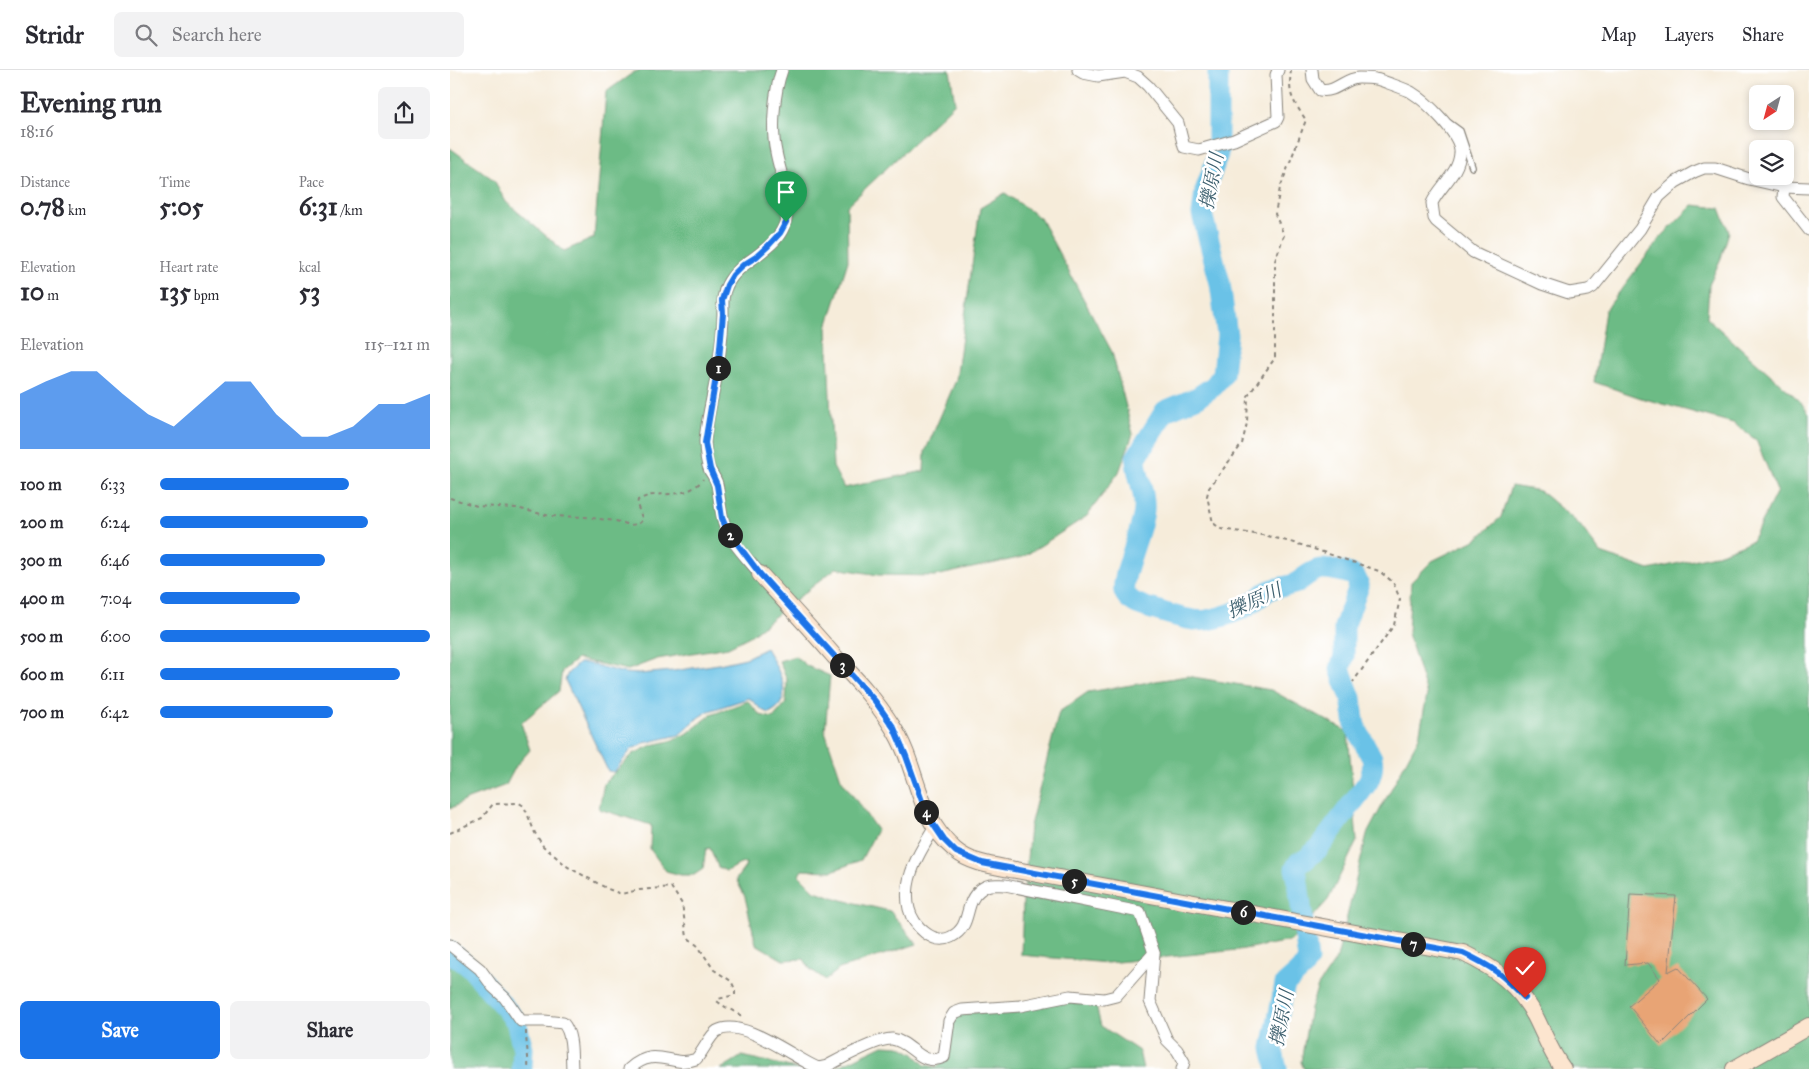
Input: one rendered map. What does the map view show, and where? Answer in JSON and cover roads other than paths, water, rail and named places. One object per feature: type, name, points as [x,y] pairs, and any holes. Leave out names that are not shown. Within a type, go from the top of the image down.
[{"type":"street","points":[[782,70],[775,110],[774,135],[776,152],[786,190],[788,210],[786,222],[780,233],[768,246],[733,275],[722,300],[723,314],[719,359],[705,443],[710,469],[717,485],[722,518],[727,530],[760,574],[875,701],[894,728],[927,815],[935,827],[956,852],[982,863],[1463,953],[1490,966],[1508,979],[1525,998],[1547,1046],[1563,1069]]},
{"type":"street","points":[[1078,70],[1098,76],[1124,72],[1138,77],[1148,86],[1178,123],[1184,147],[1199,150],[1234,140],[1276,121],[1278,117],[1276,75],[1278,70]]},
{"type":"street","points":[[1312,70],[1312,79],[1320,90],[1328,92],[1355,78],[1375,79],[1410,91],[1437,114],[1457,139],[1460,152],[1457,166],[1432,203],[1436,222],[1473,252],[1510,270],[1570,293],[1588,290],[1593,287],[1640,229],[1659,197],[1676,182],[1694,172],[1704,168],[1715,168],[1748,179],[1784,187],[1809,188]]},
{"type":"street","points":[[1784,187],[1783,197],[1809,230]]},
{"type":"street","points":[[935,827],[922,848],[913,868],[908,884],[907,899],[909,911],[922,930],[930,936],[942,940],[956,933],[967,920],[970,903],[979,890],[991,884],[1005,885],[1140,912],[1154,953],[1150,1001],[1167,1040],[1177,1050],[1184,1062],[1182,1069]]},
{"type":"street","points":[[450,945],[480,969],[493,987],[505,998],[521,1022],[563,1023],[569,1036],[572,1069]]},
{"type":"street","points":[[629,1069],[638,1061],[659,1056],[683,1061],[696,1059],[714,1034],[724,1028],[743,1030],[764,1038],[818,1068],[827,1066],[879,1041],[891,1039],[903,1043],[928,1060],[936,1060],[944,1057],[949,1021],[954,1013],[962,1010],[1020,1006],[1047,999],[1070,996],[1104,999],[1116,996],[1154,953]]},
{"type":"street","points":[[1734,1069],[1809,1026]]},
{"type":"lane","points":[[1437,114],[1460,131],[1472,167]]},
{"type":"water","points":[[766,648],[779,673],[784,692],[778,707],[769,713],[760,709],[749,698],[709,711],[699,717],[679,735],[644,743],[631,750],[614,772],[608,771],[565,680],[568,673],[579,663],[586,663],[624,673],[639,674],[719,664],[746,658]]},
{"type":"waterway","name":"擽原川","points":[[1218,70],[1218,154],[1205,191],[1202,214],[1220,283],[1227,335],[1223,374],[1214,386],[1198,397],[1165,411],[1136,458],[1144,496],[1144,510],[1126,575],[1124,591],[1128,598],[1140,605],[1201,621],[1235,612],[1268,591],[1294,584],[1320,569],[1347,573],[1354,576],[1358,582],[1359,586],[1344,627],[1344,656],[1340,669],[1351,698],[1355,726],[1372,758],[1373,764],[1368,782],[1319,848],[1305,860],[1299,862],[1295,869],[1308,960],[1303,968],[1285,984],[1272,1048],[1277,1069]]},
{"type":"waterway","points":[[450,952],[471,968],[516,1021],[523,1049],[522,1069]]}]
